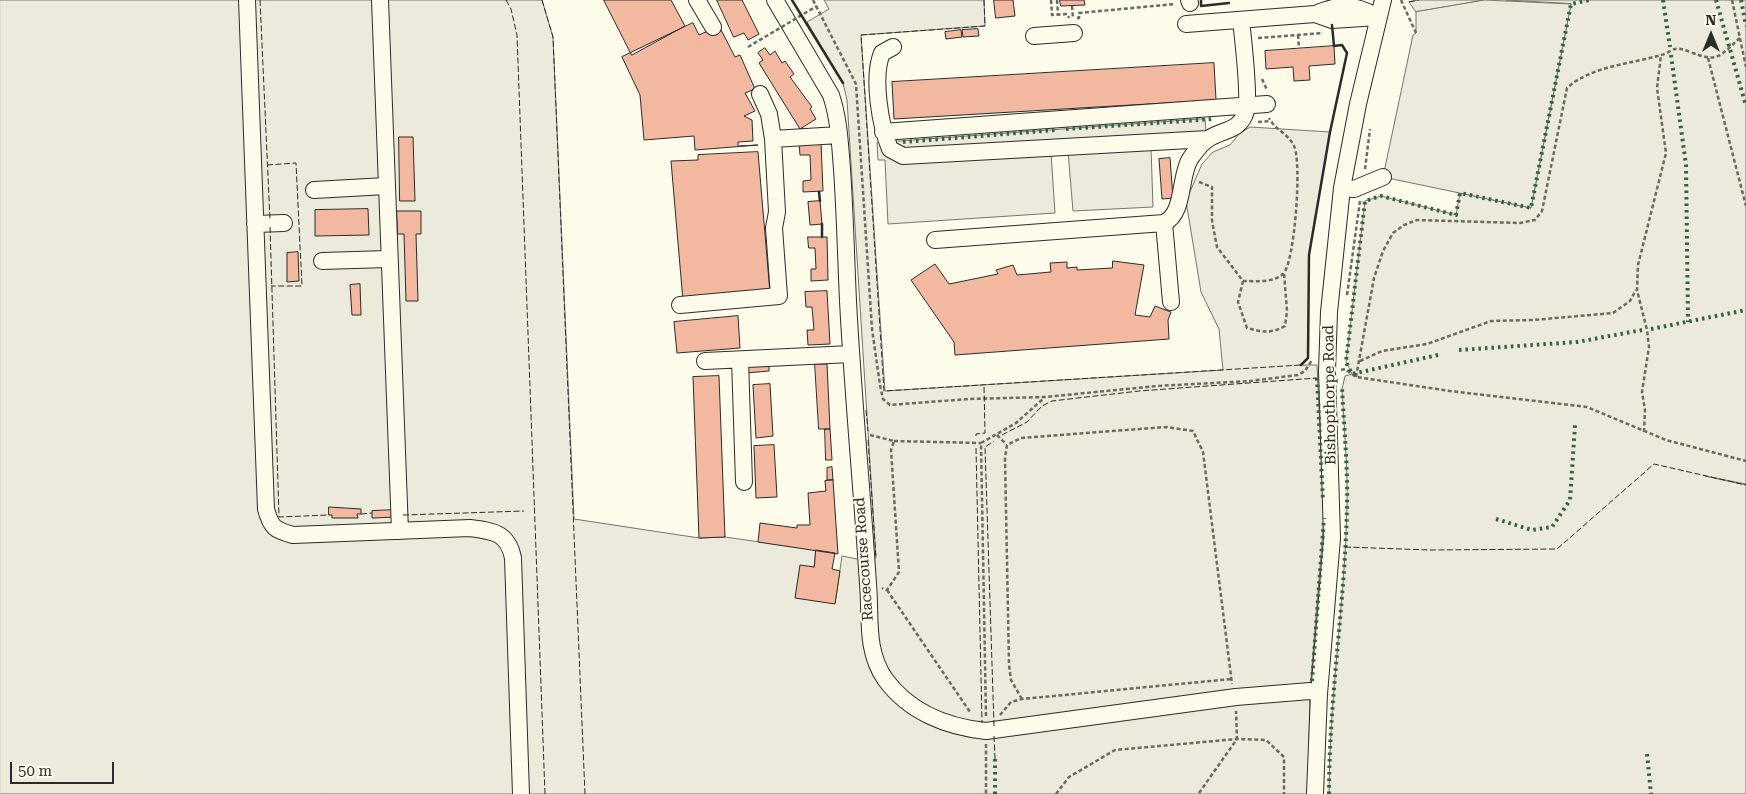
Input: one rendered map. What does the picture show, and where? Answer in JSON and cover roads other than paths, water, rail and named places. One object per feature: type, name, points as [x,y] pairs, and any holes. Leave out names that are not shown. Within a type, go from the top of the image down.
[{"type":"street","points":[[247,0],[266,509],[270,524],[280,532],[293,535],[470,528],[488,530],[502,536],[511,546],[513,567],[521,794]]},
{"type":"street","points":[[380,0],[388,259],[400,531]]},
{"type":"street","points":[[697,0],[712,27]]},
{"type":"street","name":"Racecourse Road","points":[[775,0],[831,95],[836,112],[839,135],[855,432],[868,585],[869,633],[874,657],[886,679],[917,710],[946,724],[968,730],[993,731],[1236,698],[1310,691],[1319,694]]},
{"type":"street","name":"Bishopthorpe Road","points":[[1315,794],[1319,694],[1332,538],[1328,345],[1342,188],[1358,104],[1383,0]]},
{"type":"street","points":[[1186,24],[1315,14],[1332,20],[1378,17]]},
{"type":"street","points":[[893,47],[882,53],[878,63],[875,132],[890,149],[903,156],[1208,139],[1235,129],[1246,112],[1241,20]]},
{"type":"street","points":[[1034,36],[1074,26]]},
{"type":"street","points":[[680,305],[779,296],[774,228],[777,212],[773,139],[769,114],[760,94]]},
{"type":"street","points":[[875,132],[1267,104]]},
{"type":"street","points":[[773,139],[839,135]]},
{"type":"street","points":[[935,240],[1164,223],[1175,215],[1183,176],[1189,161],[1208,139]]},
{"type":"street","points":[[1342,188],[1354,189],[1383,177]]},
{"type":"street","points":[[314,190],[386,186]]},
{"type":"street","points":[[255,224],[284,223]]},
{"type":"street","points":[[1164,223],[1171,302]]},
{"type":"street","points":[[322,261],[388,259]]},
{"type":"street","points":[[705,362],[851,354]]},
{"type":"street","points":[[740,360],[744,482]]}]
